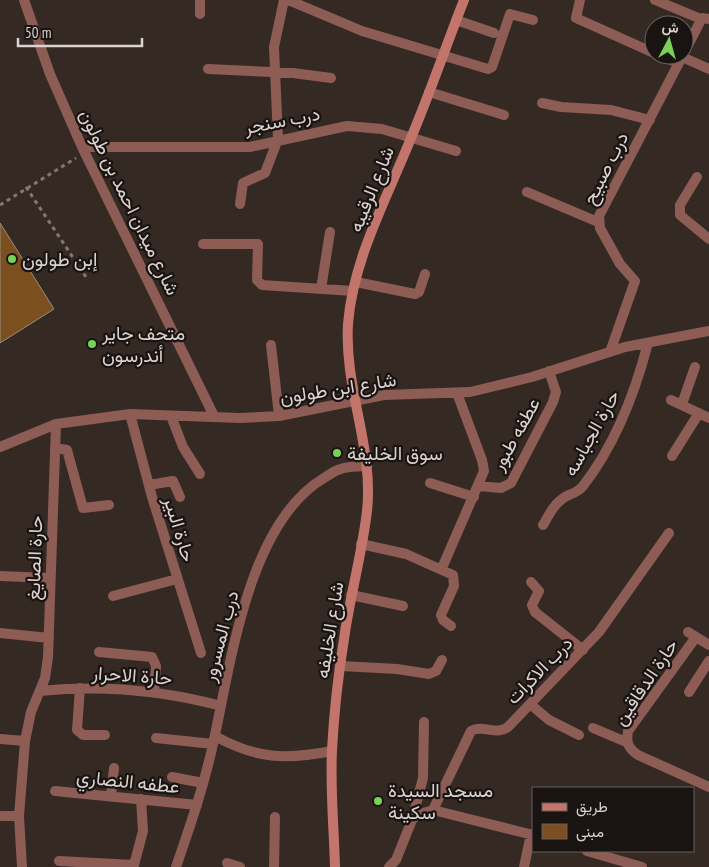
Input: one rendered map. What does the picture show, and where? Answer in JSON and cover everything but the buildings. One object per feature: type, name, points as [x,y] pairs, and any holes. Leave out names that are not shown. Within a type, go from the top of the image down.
[{"type":"street","name":"شارع ميدان احمد بن طولون","points":[[24,0],[50,74],[83,150],[214,416]]},
{"type":"street","points":[[200,0],[200,14]]},
{"type":"street","points":[[240,204],[242,183],[257,179],[265,173],[278,140],[274,47],[284,0]]},
{"type":"street","points":[[288,0],[362,31],[442,56],[490,68],[510,14],[533,20]]},
{"type":"street","name":"شارع الرقيبه","points":[[354,400],[348,353],[348,324],[354,287],[371,233],[412,138],[464,0]]},
{"type":"street","points":[[580,0],[576,18],[644,49]]},
{"type":"street","points":[[655,0],[705,19]]},
{"type":"street","name":"درب صبيح","points":[[694,37],[705,19]]},
{"type":"street","points":[[456,20],[494,33]]},
{"type":"street","points":[[694,62],[709,69]]},
{"type":"street","name":"درب صبيح","points":[[610,352],[634,281],[620,264],[598,222],[599,216],[678,65]]},
{"type":"street","points":[[208,69],[275,72],[331,78]]},
{"type":"street","points":[[428,92],[504,115]]},
{"type":"street","points":[[542,103],[561,107],[611,110],[650,120]]},
{"type":"street","name":"درب سنجر","points":[[83,150],[250,147],[347,126],[382,129],[456,152]]},
{"type":"street","points":[[697,177],[680,205],[680,215],[709,239]]},
{"type":"street","points":[[527,192],[598,222]]},
{"type":"street","points":[[321,289],[330,232]]},
{"type":"street","points":[[203,244],[256,243],[259,246],[257,280],[260,284],[321,289],[354,287],[415,294],[419,292],[425,274]]},
{"type":"street","name":"شارع ابن طولون","points":[[0,448],[56,424],[130,414],[240,418],[280,416],[384,395],[457,393],[498,386],[610,352],[709,331]]},
{"type":"street","name":"حارة الجباسه","points":[[543,525],[559,500],[577,494],[584,486],[610,443],[632,398],[648,343]]},
{"type":"street","points":[[271,345],[280,416]]},
{"type":"street","points":[[682,404],[695,366]]},
{"type":"street","name":"عطفه طبور","points":[[478,486],[501,488],[511,483],[553,402],[556,392],[549,371]]},
{"type":"street","points":[[442,568],[484,471],[482,460],[457,393]]},
{"type":"street","name":"شارع الخليفه","points":[[335,867],[332,751],[351,594],[367,510],[367,466],[354,400]]},
{"type":"street","points":[[671,400],[704,415],[672,456]]},
{"type":"street","name":"حارة البير","points":[[130,414],[149,485],[201,653]]},
{"type":"street","points":[[172,416],[183,447],[200,474]]},
{"type":"street","name":"حارة الصايغ","points":[[22,867],[19,816],[25,741],[31,712],[45,678],[56,424]]},
{"type":"street","points":[[55,448],[67,450],[83,508],[109,505]]},
{"type":"street","name":"درب المسرور","points":[[176,867],[203,783],[247,598],[271,536],[289,508],[312,485],[341,468],[367,466]]},
{"type":"street","points":[[149,485],[173,482],[180,498]]},
{"type":"street","points":[[430,483],[474,496]]},
{"type":"street","name":"درب الاكرات","points":[[433,810],[471,731],[475,728],[500,732],[530,704],[583,650],[627,594],[669,532]]},
{"type":"street","points":[[361,544],[406,554],[453,574],[455,580],[441,615],[443,620],[451,626]]},
{"type":"street","points":[[0,576],[50,578]]},
{"type":"street","points":[[113,596],[177,579]]},
{"type":"street","points":[[531,582],[539,591],[532,605],[534,612],[583,650]]},
{"type":"street","points":[[351,594],[403,606]]},
{"type":"street","points":[[0,633],[48,638]]},
{"type":"street","name":"حارة الدقاقين","points":[[709,645],[692,635],[628,731],[626,742],[630,750],[638,755],[709,787]]},
{"type":"street","points":[[100,652],[152,657],[156,666],[154,692]]},
{"type":"street","points":[[341,666],[396,669],[429,674],[436,671],[442,660]]},
{"type":"street","points":[[689,692],[709,661]]},
{"type":"street","points":[[80,688],[77,730],[83,735],[105,735]]},
{"type":"street","name":"حارة الاحرار","points":[[40,691],[80,688],[154,692],[187,697],[220,706]]},
{"type":"street","points":[[530,704],[550,720],[579,735]]},
{"type":"street","points":[[389,867],[396,860],[412,820],[423,778],[424,722]]},
{"type":"street","points":[[593,728],[626,742]]},
{"type":"street","points":[[156,738],[214,740],[261,755],[286,758],[332,751]]},
{"type":"street","points":[[0,739],[25,741]]},
{"type":"street","points":[[112,796],[114,768]]},
{"type":"street","points":[[172,777],[203,783]]},
{"type":"street","name":"عطفه النصاري","points":[[56,791],[197,805]]},
{"type":"street","points":[[60,860],[134,864],[143,831],[141,799]]},
{"type":"street","points":[[412,820],[418,815],[433,810],[532,835],[524,867]]},
{"type":"street","points":[[0,816],[19,816]]},
{"type":"street","points":[[274,867],[275,817]]},
{"type":"street","points":[[590,852],[642,867]]},
{"type":"street","points":[[227,863],[240,867]]},
{"type":"path","points":[[0,204],[83,150]]},
{"type":"path","points":[[26,187],[86,277]]},
{"type":"place","name":"إبن طولون","points":[[12,259]]},
{"type":"place","name":"متحف جاير أندرسون","points":[[92,344]]},
{"type":"place","name":"سوق الخليفة","points":[[337,453]]},
{"type":"place","name":"مسجد السيدة سكينة","points":[[378,801]]}]
